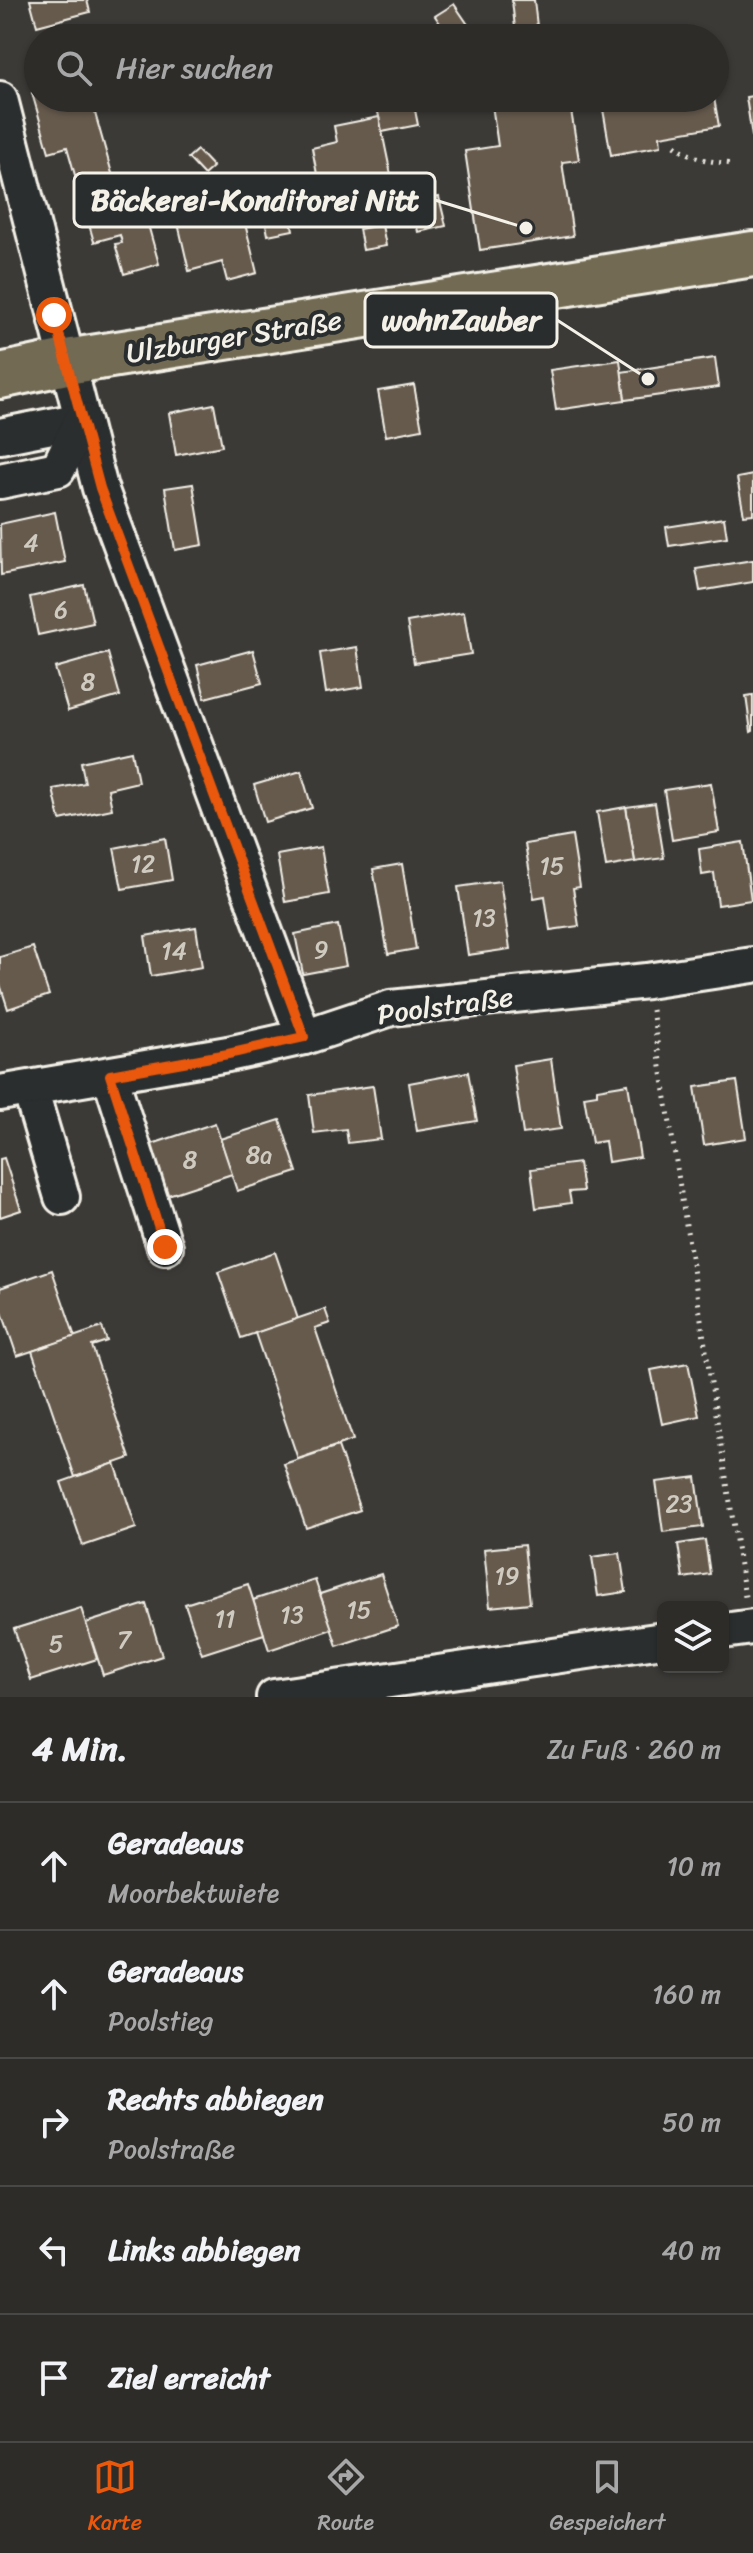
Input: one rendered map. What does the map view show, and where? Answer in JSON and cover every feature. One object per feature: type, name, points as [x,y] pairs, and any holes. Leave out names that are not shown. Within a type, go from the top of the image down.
[{"type":"main road","name":"Ulzburger Straße","points":[[0,376],[66,362],[753,254]]},
{"type":"street","points":[[0,99],[11,189],[66,362],[100,488],[304,1037]]},
{"type":"street","points":[[0,436],[82,420]]},
{"type":"street","points":[[0,481],[58,469],[82,420]]},
{"type":"street","name":"Poolstraße","points":[[15,1091],[228,1054],[304,1037],[391,1008],[647,981],[753,965]]},
{"type":"street","points":[[110,1075],[165,1247]]},
{"type":"street","points":[[15,1091],[62,1197]]},
{"type":"street","points":[[274,1697],[657,1641]]},
{"type":"path","points":[[675,145],[689,156],[735,164]]},
{"type":"path","points":[[647,981],[742,1629]]},
{"type":"building","points":[[30,0],[87,0],[90,12],[36,24]]},
{"type":"building","points":[[512,0],[534,0],[537,24],[515,24]]},
{"type":"building","points":[[454,4],[468,24],[440,24],[435,16]]},
{"type":"building","points":[[753,96],[753,143],[746,97]]},
{"type":"building","points":[[37,112],[95,112],[122,209],[142,203],[159,264],[124,274],[115,244],[122,243],[120,235],[94,242],[67,147],[49,152]]},
{"type":"building","points":[[378,112],[415,112],[418,125],[382,132]]},
{"type":"building","points":[[493,112],[571,112],[579,160],[562,162],[573,236],[480,250],[465,151],[498,146]]},
{"type":"building","points":[[603,112],[716,112],[719,126],[660,136],[661,146],[611,155]]},
{"type":"building","points":[[379,117],[391,175],[320,190],[312,148],[337,142],[334,126]]},
{"type":"building","points":[[197,150],[213,167],[204,175],[188,158]]},
{"type":"building","points":[[439,197],[446,226],[418,232],[412,203]]},
{"type":"building","points":[[287,199],[293,230],[268,235],[262,203]]},
{"type":"building","points":[[240,203],[257,273],[227,281],[222,262],[189,271],[177,219]]},
{"type":"building","points":[[382,225],[386,246],[363,250],[359,229]]},
{"type":"building","points":[[715,358],[719,387],[625,400],[621,372]]},
{"type":"building","points":[[620,360],[625,400],[556,410],[550,370]]},
{"type":"building","points":[[414,385],[422,429],[386,436],[378,391]]},
{"type":"building","points":[[214,404],[222,446],[176,455],[169,413]]},
{"type":"building","points":[[753,475],[753,514],[744,515],[737,478]]},
{"type":"building","points":[[193,484],[203,545],[175,550],[165,488]]},
{"type":"building","points":[[55,512],[65,562],[1,575],[0,524]]},
{"type":"building","points":[[724,518],[727,537],[669,546],[666,527]]},
{"type":"building","points":[[753,560],[753,582],[700,591],[696,569]]},
{"type":"building","points":[[84,585],[93,623],[38,635],[30,597]]},
{"type":"building","points":[[464,612],[471,654],[414,663],[407,622]]},
{"type":"building","points":[[357,647],[363,687],[326,693],[320,653]]},
{"type":"building","points":[[253,650],[262,683],[205,698],[197,665]]},
{"type":"building","points":[[108,653],[120,696],[68,711],[55,668]]},
{"type":"building","points":[[753,695],[753,731],[751,732],[746,696]]},
{"type":"building","points":[[132,751],[138,782],[108,789],[112,809],[60,820],[53,789],[85,783],[81,762]]},
{"type":"building","points":[[301,771],[312,808],[265,822],[254,785]]},
{"type":"building","points":[[711,783],[719,832],[672,840],[664,790]]},
{"type":"building","points":[[655,803],[664,858],[635,862],[626,807]]},
{"type":"building","points":[[626,807],[635,862],[606,867],[597,812]]},
{"type":"building","points":[[572,836],[580,887],[573,888],[579,926],[550,930],[545,896],[534,898],[525,844]]},
{"type":"building","points":[[165,838],[172,880],[122,889],[114,848]]},
{"type":"building","points":[[743,842],[751,900],[718,905],[714,873],[702,875],[699,849]]},
{"type":"building","points":[[321,847],[329,894],[285,902],[277,855]]},
{"type":"building","points":[[402,864],[416,949],[388,954],[373,869]]},
{"type":"building","points":[[500,881],[510,949],[468,955],[458,887]]},
{"type":"building","points":[[338,925],[346,966],[303,974],[295,934]]},
{"type":"building","points":[[196,927],[202,967],[151,976],[145,936]]},
{"type":"building","points":[[33,947],[49,995],[8,1009],[0,984],[0,957]]},
{"type":"building","points":[[551,1059],[561,1129],[523,1134],[513,1065]]},
{"type":"building","points":[[468,1072],[477,1121],[417,1131],[409,1083]]},
{"type":"building","points":[[737,1081],[746,1138],[704,1145],[695,1087]]},
{"type":"building","points":[[628,1084],[640,1157],[608,1162],[605,1141],[592,1143],[584,1096],[597,1094],[597,1089]]},
{"type":"building","points":[[373,1086],[381,1139],[348,1143],[346,1129],[314,1133],[309,1095]]},
{"type":"building","points":[[280,1120],[297,1172],[237,1191],[220,1139]]},
{"type":"building","points":[[215,1123],[232,1174],[165,1196],[149,1145]]},
{"type":"building","points":[[4,1158],[21,1210],[0,1217],[0,1159]]},
{"type":"building","points":[[579,1163],[583,1191],[569,1192],[571,1203],[536,1208],[531,1169]]},
{"type":"building","points":[[275,1252],[298,1319],[241,1338],[218,1272]]},
{"type":"building","points":[[52,1270],[75,1337],[17,1356],[0,1306],[0,1288]]},
{"type":"building","points":[[325,1309],[330,1323],[315,1328],[353,1440],[298,1459],[255,1333]]},
{"type":"building","points":[[102,1327],[107,1341],[92,1346],[130,1458],[75,1477],[32,1351]]},
{"type":"building","points":[[688,1363],[699,1416],[662,1424],[651,1370]]},
{"type":"building","points":[[338,1446],[360,1510],[306,1528],[284,1464]]},
{"type":"building","points":[[115,1463],[136,1528],[83,1546],[61,1482]]},
{"type":"building","points":[[696,1477],[703,1527],[663,1532],[656,1482]]},
{"type":"building","points":[[705,1540],[710,1574],[683,1578],[678,1544]]},
{"type":"building","points":[[524,1545],[530,1603],[490,1607],[484,1549]]},
{"type":"building","points":[[620,1553],[626,1592],[598,1596],[592,1557]]},
{"type":"building","points":[[381,1574],[398,1626],[337,1646],[320,1594]]},
{"type":"building","points":[[315,1580],[332,1629],[269,1650],[253,1600]]},
{"type":"building","points":[[248,1584],[264,1634],[202,1654],[185,1604]]},
{"type":"building","points":[[146,1604],[162,1656],[103,1675],[86,1623]]},
{"type":"building","points":[[81,1608],[97,1659],[31,1680],[14,1629]]},
{"type":"place","name":"Bäckerei-Konditorei Nitt","points":[[526,228]]},
{"type":"place","name":"wohnZauber","points":[[648,379]]},
{"type":"route","points":[[54,315],[100,488],[304,1037],[110,1075],[165,1247]]}]
